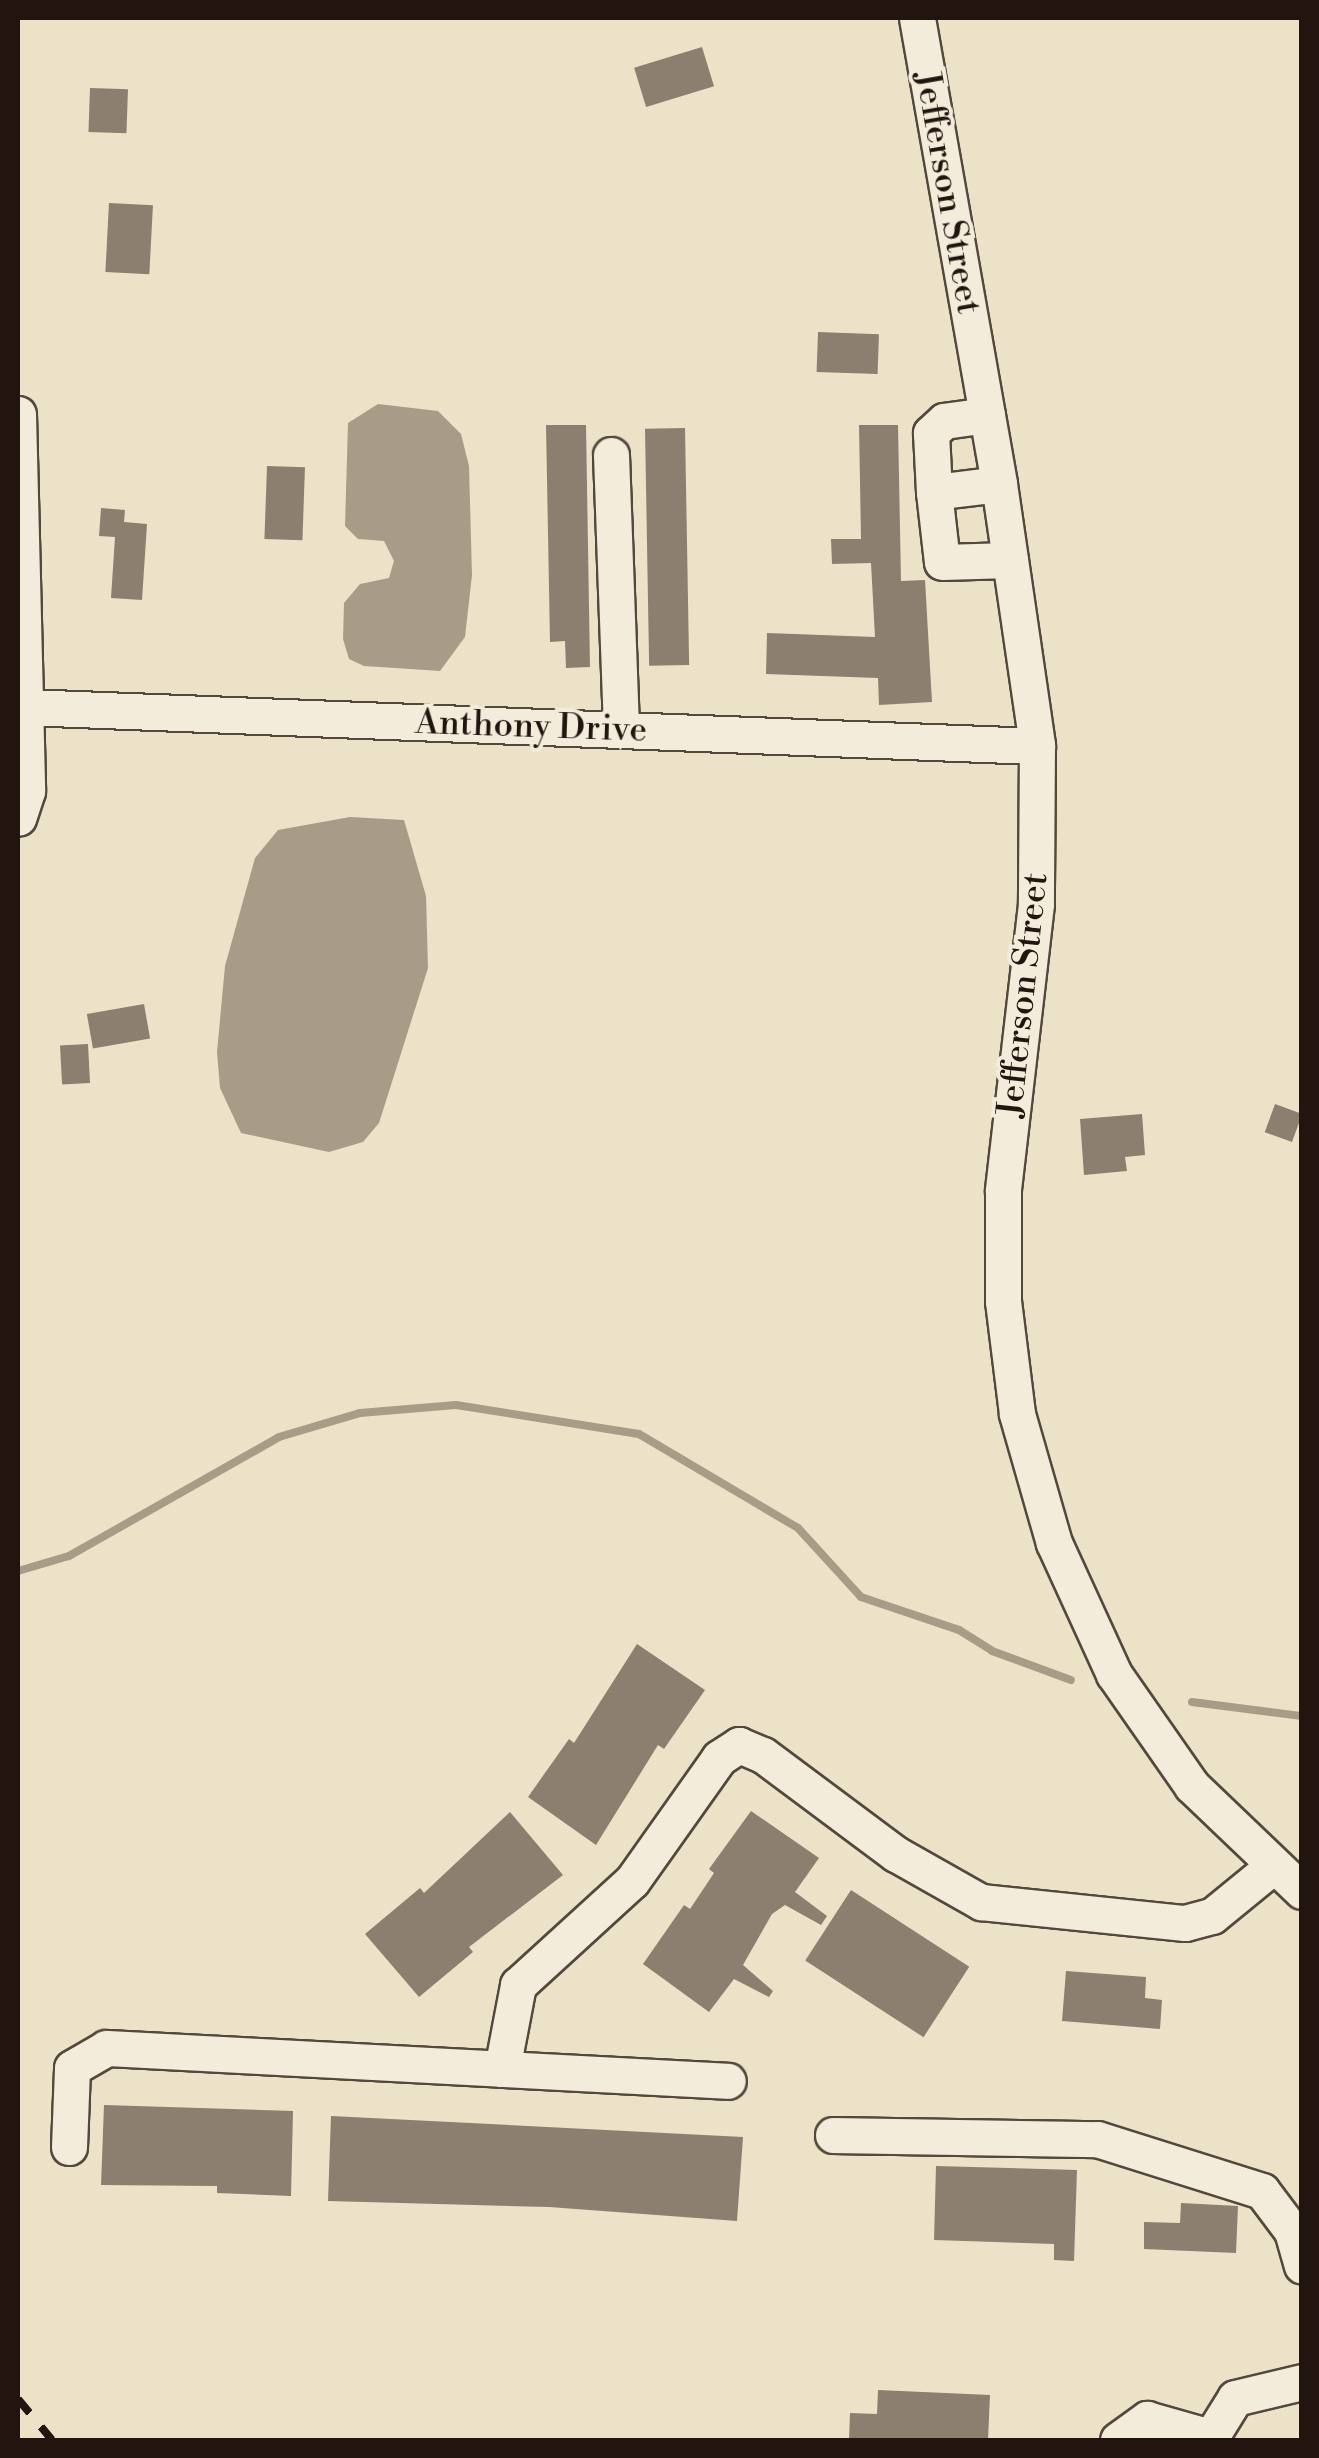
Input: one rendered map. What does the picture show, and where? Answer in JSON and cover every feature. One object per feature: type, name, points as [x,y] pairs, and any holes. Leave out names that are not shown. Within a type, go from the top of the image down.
[{"type":"street","name":"Jefferson Street","points":[[917,18],[999,484],[1037,746],[1036,904],[1003,1191],[1004,1318],[1016,1414],[1054,1544],[1114,1674],[1192,1786],[1302,1891]]},
{"type":"street","points":[[18,414],[27,791],[18,818]]},
{"type":"street","points":[[987,415],[944,421],[932,433],[942,562],[1010,560]]},
{"type":"street","points":[[611,456],[621,730]]},
{"type":"street","points":[[934,492],[999,484]]},
{"type":"street","name":"Anthony Drive","points":[[24,706],[1037,746]]},
{"type":"street","points":[[502,2068],[518,1985],[632,1882],[719,1758],[739,1746],[763,1755],[896,1854],[981,1902],[1185,1923],[1212,1916],[1272,1866]]},
{"type":"street","points":[[69,2147],[72,2068],[106,2048],[728,2080]]},
{"type":"street","points":[[833,2135],[1097,2138],[1262,2192],[1292,2231],[1302,2266]]},
{"type":"street","points":[[1118,2440],[1147,2419],[1209,2439],[1234,2398],[1302,2382]]},
{"type":"shaded area","points":[[378,404],[438,411],[461,434],[469,466],[472,575],[465,637],[440,671],[364,666],[349,659],[343,639],[344,603],[360,584],[389,578],[394,561],[384,541],[358,539],[345,526],[348,423]]},
{"type":"shaded area","points":[[350,817],[404,820],[426,896],[428,968],[379,1123],[363,1142],[329,1152],[241,1133],[220,1088],[217,1052],[225,966],[255,858],[278,830]]},
{"type":"building","points":[[702,47],[714,86],[646,107],[634,68]]},
{"type":"building","points":[[90,88],[128,89],[126,133],[88,132]]},
{"type":"building","points":[[109,203],[153,205],[149,274],[105,272]]},
{"type":"building","points":[[818,332],[879,334],[878,374],[817,372]]},
{"type":"building","points":[[546,425],[586,425],[590,667],[566,668],[565,641],[550,642]]},
{"type":"building","points":[[859,425],[898,425],[901,581],[925,580],[932,702],[879,705],[878,678],[766,674],[767,633],[875,637],[871,563],[832,564],[831,539],[861,539]]},
{"type":"building","points":[[685,428],[689,665],[649,666],[645,429]]},
{"type":"building","points":[[267,466],[305,467],[302,540],[264,539]]},
{"type":"building","points":[[101,508],[125,510],[124,522],[147,524],[142,600],[111,598],[115,537],[99,536]]},
{"type":"building","points":[[144,1004],[150,1038],[93,1049],[87,1014]]},
{"type":"building","points":[[88,1044],[90,1083],[62,1084],[60,1045]]},
{"type":"building","points":[[1275,1104],[1302,1114],[1292,1142],[1265,1132]]},
{"type":"building","points":[[1142,1114],[1145,1155],[1125,1157],[1127,1171],[1084,1175],[1080,1119]]},
{"type":"building","points":[[637,1644],[705,1690],[664,1749],[658,1745],[596,1845],[528,1797],[569,1739],[574,1743]]},
{"type":"building","points":[[751,1811],[819,1858],[795,1892],[827,1916],[821,1925],[785,1905],[772,1914],[743,1965],[773,1991],[769,1997],[734,1979],[709,2012],[643,1964],[684,1905],[690,1909],[714,1873],[709,1869]]},
{"type":"building","points":[[510,1812],[563,1875],[469,1947],[473,1952],[419,1997],[365,1934],[420,1888],[424,1893]]},
{"type":"building","points":[[851,1890],[969,1967],[924,2037],[805,1960]]},
{"type":"building","points":[[1066,1971],[1146,1977],[1145,1998],[1162,2000],[1160,2029],[1062,2021]]},
{"type":"building","points":[[104,2105],[293,2111],[291,2196],[217,2193],[217,2186],[101,2185]]},
{"type":"building","points":[[331,2116],[743,2137],[737,2221],[549,2207],[328,2201]]},
{"type":"building","points":[[936,2166],[1077,2170],[1074,2261],[1054,2260],[1054,2244],[934,2240]]},
{"type":"building","points":[[1181,2203],[1238,2206],[1236,2253],[1144,2249],[1144,2222],[1180,2223]]},
{"type":"building","points":[[878,2390],[990,2395],[988,2440],[849,2440],[850,2413],[877,2414]]},
{"type":"waterway","points":[[18,1571],[69,1556],[279,1437],[360,1413],[456,1405],[639,1434],[798,1528],[861,1597],[959,1630],[992,1651],[1071,1680]]},
{"type":"waterway","points":[[1192,1702],[1302,1716]]},
{"type":"railway","points":[[18,2399],[52,2440]]}]
